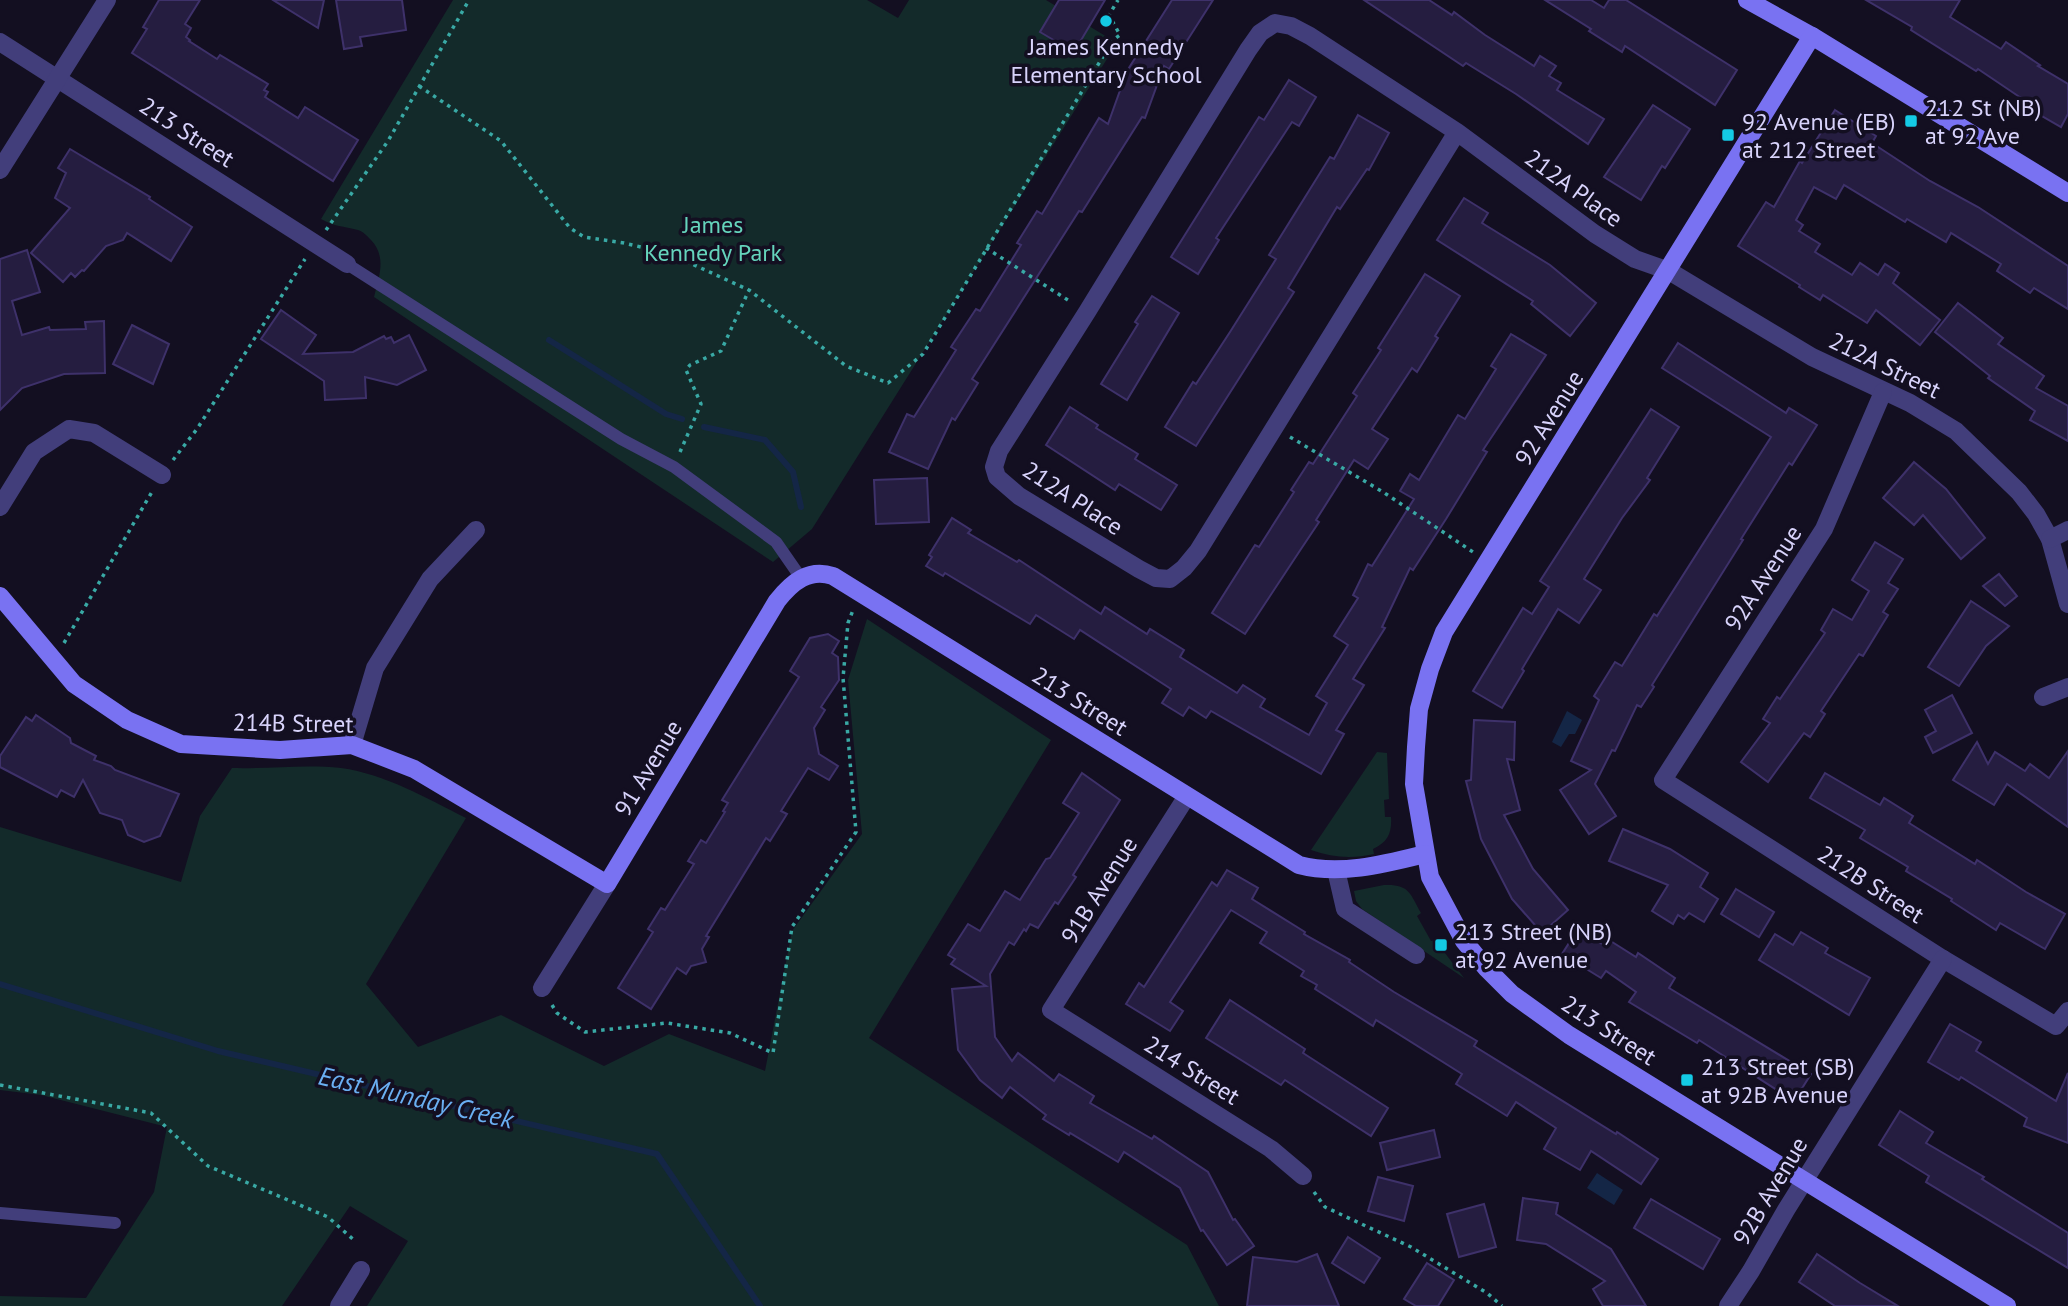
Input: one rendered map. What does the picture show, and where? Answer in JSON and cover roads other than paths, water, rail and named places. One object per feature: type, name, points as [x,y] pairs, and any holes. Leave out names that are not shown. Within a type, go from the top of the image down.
[{"type":"street","points":[[0,170],[107,0]]},
{"type":"street","points":[[1747,0],[1812,36],[2068,193]]},
{"type":"street","name":"212A Place","points":[[1457,132],[1198,551],[1184,568],[1170,579],[1156,578],[1139,569],[1030,503],[997,477],[995,467],[999,451],[1248,50],[1260,33],[1275,23],[1292,26],[1310,36],[1457,132],[1595,234],[1634,259],[1669,271]]},
{"type":"street","name":"92 Avenue","points":[[1425,854],[1414,785],[1419,709],[1444,632],[1812,36]]},
{"type":"street","name":"213 Street","points":[[0,42],[347,264]]},
{"type":"street","name":"212A Street","points":[[1669,271],[1812,357],[1927,411],[1956,431],[2019,492],[2036,514],[2050,539],[2068,604]]},
{"type":"street","name":"92A Avenue","points":[[1662,780],[1824,529],[1883,392]]},
{"type":"street","points":[[0,507],[34,452],[69,429],[94,433],[162,475]]},
{"type":"street","points":[[352,745],[375,668],[430,579],[477,530]]},
{"type":"street","points":[[2050,539],[2068,530]]},
{"type":"street","name":"213 Street","points":[[801,578],[823,572],[833,576],[1299,865],[1317,870],[1336,870],[1425,854],[1430,877],[1464,941],[1512,994],[1569,1035],[2007,1306]]},
{"type":"street","name":"91 Avenue","points":[[542,988],[777,601],[801,578]]},
{"type":"street","name":"214B Street","points":[[0,596],[74,684],[127,720],[181,744],[280,750],[352,745],[414,769],[607,884]]},
{"type":"street","points":[[2043,696],[2068,687]]},
{"type":"street","name":"212B Street","points":[[1662,780],[1943,959],[2056,1026],[2068,1011]]},
{"type":"street","name":"91B Avenue","points":[[1051,1010],[1187,796]]},
{"type":"street","points":[[1336,870],[1345,909],[1416,955]]},
{"type":"street","name":"92B Avenue","points":[[1728,1306],[1943,959]]},
{"type":"street","name":"214 Street","points":[[1051,1010],[1271,1149],[1303,1176]]},
{"type":"street","points":[[339,1306],[361,1269]]},
{"type":"lane","points":[[347,264],[621,439],[674,467],[776,542],[801,578]]},
{"type":"lane","points":[[0,1213],[115,1223]]},
{"type":"water","points":[[1567,711],[1582,720],[1575,734],[1569,734],[1561,747],[1552,742]]},
{"type":"water","points":[[1597,1173],[1623,1190],[1614,1205],[1587,1188]]},
{"type":"waterway","points":[[549,340],[666,414],[682,419]]},
{"type":"waterway","points":[[704,427],[765,440],[793,472],[801,507]]},
{"type":"waterway","name":"East Munday Creek","points":[[0,984],[218,1051],[657,1154],[760,1306]]},
{"type":"place","name":"James Kennedy Elementary School","points":[[1106,21]]},
{"type":"place","name":"212 St (NB) at 92 Ave","points":[[1911,121]]},
{"type":"place","name":"92 Avenue (EB) at 212 Street","points":[[1728,135]]},
{"type":"place","name":"213 Street (NB) at 92 Avenue","points":[[1441,945]]},
{"type":"place","name":"213 Street (SB) at 92B Avenue","points":[[1687,1080]]},
{"type":"park label","name":"James Kennedy Park","points":[[713,238]]}]
